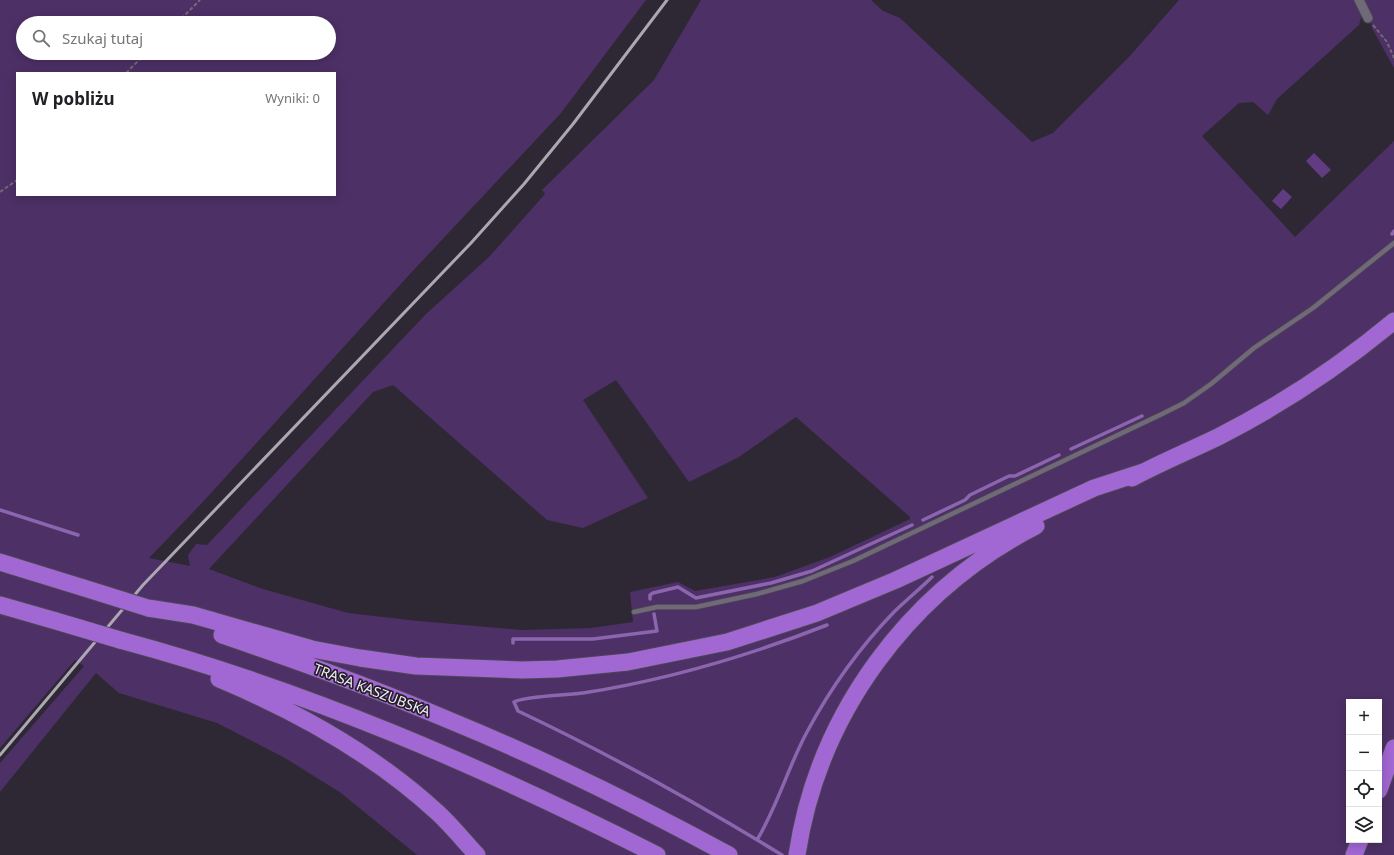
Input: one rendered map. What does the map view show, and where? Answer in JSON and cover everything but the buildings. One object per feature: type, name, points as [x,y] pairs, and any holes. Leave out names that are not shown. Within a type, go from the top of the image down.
[{"type":"highway","points":[[798,851],[813,785],[839,722],[852,698],[874,664],[916,614],[946,586],[1007,542],[1143,472],[1219,436],[1274,404],[1326,372],[1394,321]]},
{"type":"highway","points":[[148,608],[193,615],[312,649],[416,666],[522,670],[557,669],[612,664],[704,648],[795,622],[889,583],[1094,488],[1143,472]]},
{"type":"highway","name":"TRASA KASZUBSKA","points":[[0,562],[148,608],[285,656],[451,721],[607,792],[729,855]]},
{"type":"highway","points":[[0,604],[120,640],[190,659],[263,683],[382,728],[518,787],[657,855]]},
{"type":"highway","points":[[120,640],[245,690],[303,718],[349,745],[378,764],[428,805],[478,855]]},
{"type":"highway","points":[[1382,782],[1394,748]]},
{"type":"highway","points":[[1354,855],[1359,843]]},
{"type":"street","points":[[1359,0],[1368,18]]},
{"type":"lane","points":[[634,612],[657,607],[696,607],[757,594],[803,581],[853,561],[1162,414],[1184,403],[1211,384],[1254,348],[1313,308],[1394,243]]},
{"type":"path","points":[[184,16],[200,0]]},
{"type":"path","points":[[1368,18],[1387,42],[1394,58]]},
{"type":"path","points":[[127,72],[139,60]]},
{"type":"path","points":[[0,192],[16,181]]},
{"type":"shaded area","points":[[0,0],[646,0],[561,113],[409,275],[201,504],[149,558],[190,566],[188,555],[196,544],[207,545],[426,314],[489,257],[545,194],[542,190],[654,80],[701,0],[871,0],[883,11],[900,18],[1032,142],[1053,133],[1129,57],[1179,0],[1355,0],[1357,3],[1361,15],[1359,25],[1277,99],[1268,115],[1253,102],[1239,103],[1202,136],[1295,237],[1394,141],[1394,855],[417,855],[341,793],[285,758],[217,723],[119,693],[96,673],[0,792],[0,763],[84,666],[75,660],[0,748]],"holes":[[[616,380],[689,482],[739,457],[796,417],[910,517],[910,519],[830,557],[775,577],[695,591],[678,582],[630,592],[633,622],[591,628],[522,630],[348,613],[263,589],[209,569],[373,392],[393,385],[547,520],[583,528],[648,498],[583,400]]]},
{"type":"shaded area","points":[[1362,0],[1394,0],[1394,68],[1372,28],[1370,17]]},
{"type":"waterway","points":[[1071,449],[1142,416]]},
{"type":"waterway","points":[[923,520],[965,500],[970,495],[1009,476],[1015,476],[1059,455]]},
{"type":"waterway","points":[[0,510],[78,535]]},
{"type":"waterway","points":[[650,599],[650,595],[653,593],[678,587],[696,598],[771,583],[812,571],[912,525]]},
{"type":"waterway","points":[[757,840],[771,813],[800,745],[836,684],[881,625],[932,577]]},
{"type":"waterway","points":[[513,643],[513,639],[593,639],[657,631],[654,614]]},
{"type":"waterway","points":[[782,855],[652,780],[586,744],[518,711],[514,702],[527,698],[583,693],[614,688],[676,674],[737,657],[827,625]]},
{"type":"railway","points":[[0,755],[143,585],[471,243],[524,184],[573,124],[667,0]]}]
